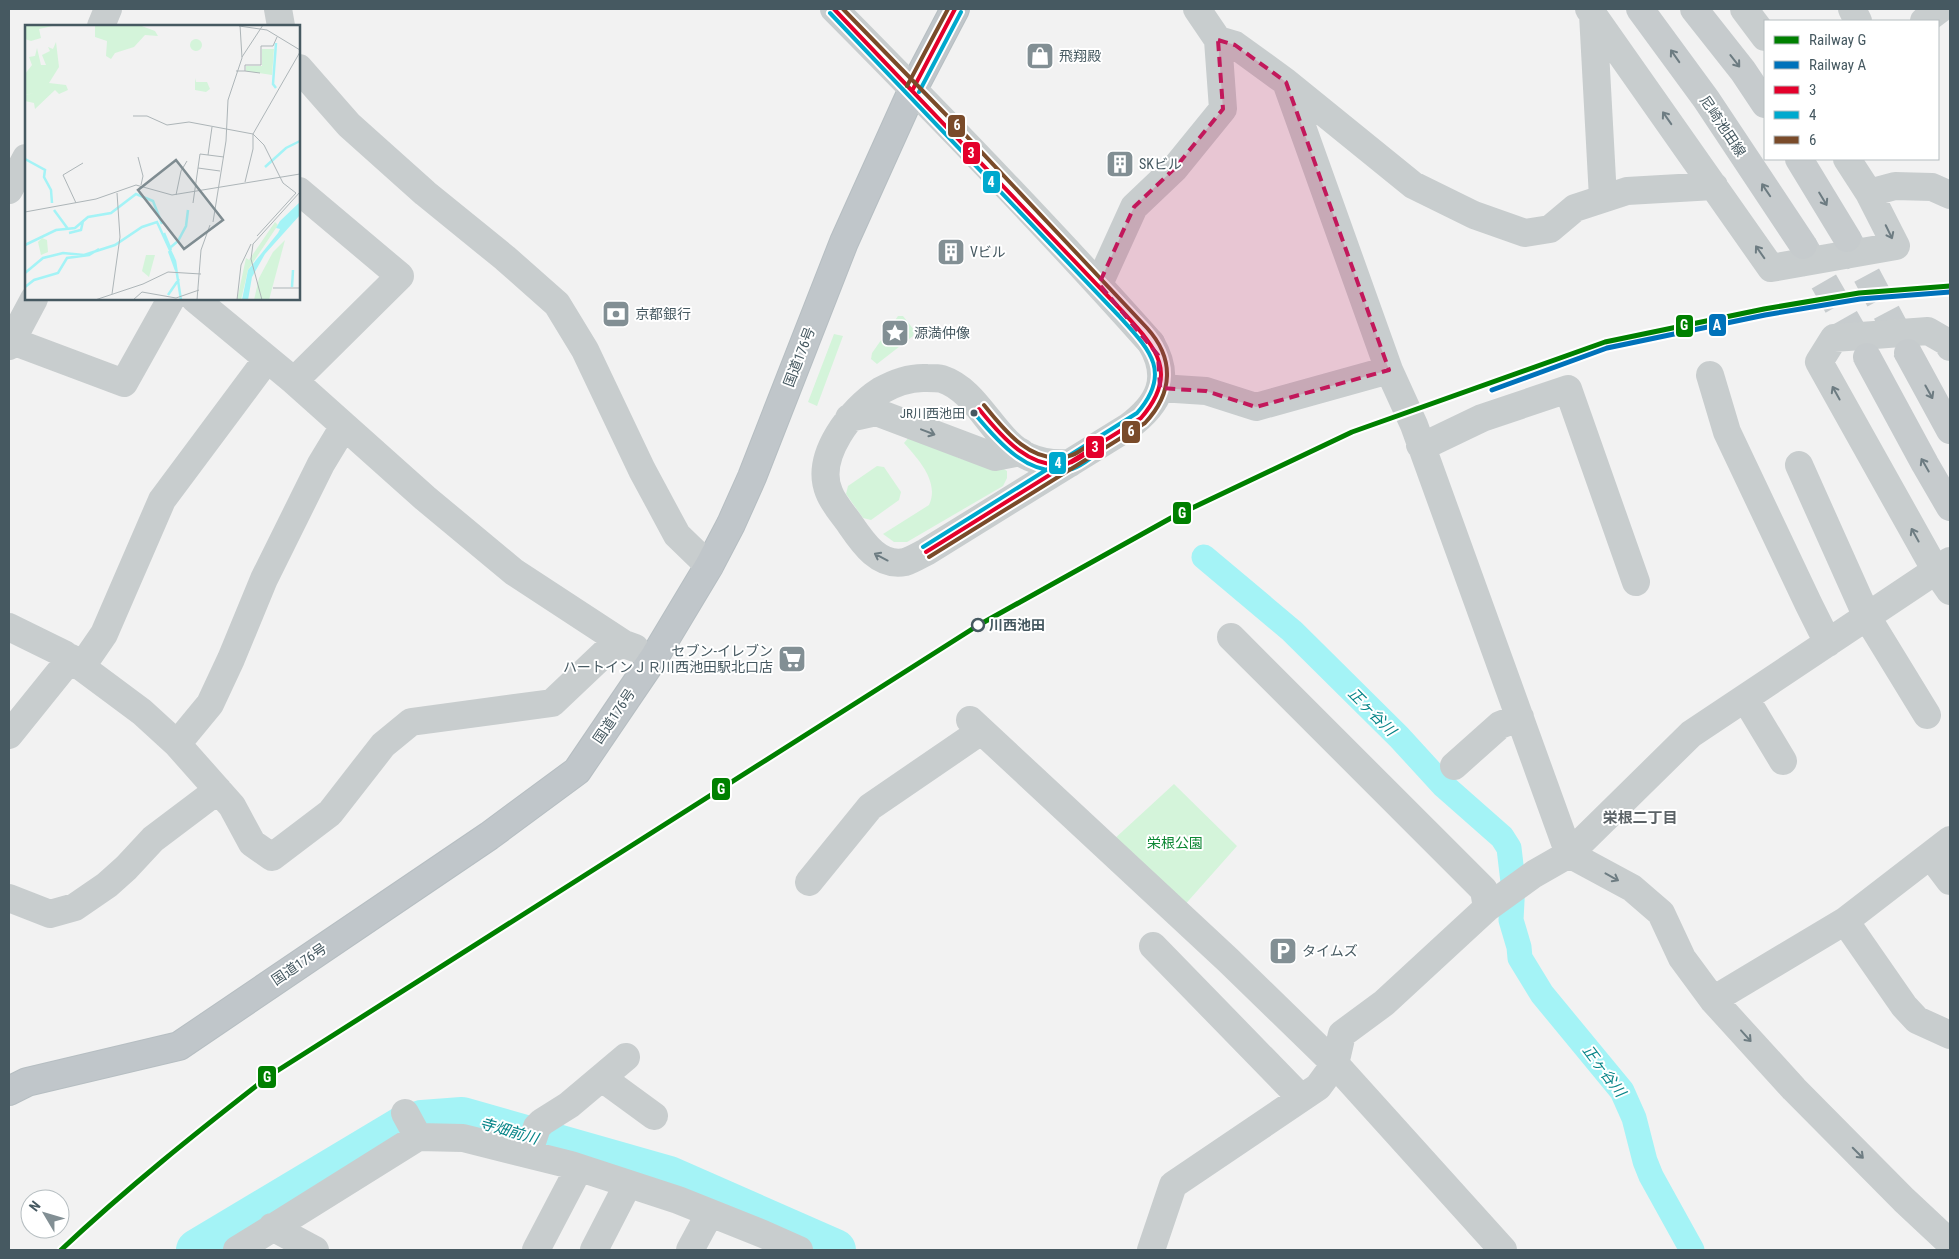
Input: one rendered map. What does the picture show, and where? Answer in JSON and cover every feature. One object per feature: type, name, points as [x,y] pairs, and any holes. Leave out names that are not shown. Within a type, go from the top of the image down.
[{"type":"highway","name":"国道176号","points":[[9,1091],[27,1082],[179,1046],[490,836],[577,771],[655,656],[709,566],[731,524],[752,477],[844,242],[913,89],[955,9]]},
{"type":"main road","name":"尼崎池田線","points":[[1640,9],[1706,99],[1803,245]]},
{"type":"main road","points":[[1694,9],[1743,71],[1764,102]]},
{"type":"main road","points":[[1800,160],[1847,238]]},
{"type":"main road","points":[[1908,353],[1950,430]]},
{"type":"main road","points":[[1867,357],[1950,507]]},
{"type":"street","points":[[101,25],[108,9]]},
{"type":"street","points":[[278,9],[281,25]]},
{"type":"street","points":[[834,9],[913,89],[1098,284],[1151,343],[1158,355],[1161,373],[1160,388],[1152,406],[1141,418],[1070,463],[926,552],[906,562],[892,562],[881,559],[862,542],[829,492],[826,477],[828,458],[842,427],[849,418],[880,392],[904,380],[921,378],[942,379],[959,388],[996,430],[1028,457],[1044,462],[1070,463]]},
{"type":"street","points":[[1098,284],[1134,207],[1175,168],[1223,109],[1218,40],[1197,9]]},
{"type":"street","points":[[1744,9],[1764,36]]},
{"type":"street","points":[[1925,20],[1940,9]]},
{"type":"street","points":[[1591,11],[1770,268],[1896,246],[1869,193],[1849,160]]},
{"type":"street","points":[[1591,11],[1604,198]]},
{"type":"street","points":[[1218,40],[1235,45],[1286,82],[1413,185],[1474,215],[1525,233],[1550,228],[1575,208],[1627,190],[1714,186]]},
{"type":"street","points":[[300,69],[349,125],[557,304],[585,350],[642,470],[677,535],[709,566]]},
{"type":"street","points":[[1286,82],[1389,370],[1406,405],[1569,854],[1632,888],[1661,913],[1682,958],[1713,1000],[1794,1089],[1904,1200],[1950,1243]]},
{"type":"street","points":[[9,190],[25,160]]},
{"type":"street","points":[[1869,193],[1895,186],[1932,187],[1950,195]]},
{"type":"street","points":[[294,381],[400,276],[300,192]]},
{"type":"street","points":[[33,300],[10,343],[124,383],[170,300]]},
{"type":"street","points":[[195,300],[294,381],[425,498],[514,572],[624,644],[655,656]]},
{"type":"street","points":[[1151,1250],[1173,1185],[1318,1087],[1335,1064],[1342,1034],[1384,1003],[1501,898],[1569,854],[1691,734],[1868,617],[1945,574],[1819,362],[1834,338],[1928,331],[1947,342],[1950,347]]},
{"type":"street","points":[[9,735],[104,634],[162,500],[267,359]]},
{"type":"street","points":[[1160,388],[1206,391],[1256,407],[1389,370]]},
{"type":"street","points":[[1710,375],[1727,432],[1828,643]]},
{"type":"street","points":[[1420,445],[1434,441],[1482,418],[1568,389],[1636,582]]},
{"type":"street","points":[[849,418],[876,412],[995,457],[1021,452]]},
{"type":"street","points":[[177,744],[210,704],[264,579],[321,464],[344,426]]},
{"type":"street","points":[[1799,466],[1868,617],[1927,715]]},
{"type":"street","points":[[9,627],[76,662],[142,712],[177,744],[232,806],[252,843],[272,858],[330,813],[383,745],[411,722],[459,714],[552,703],[609,648],[624,644]]},
{"type":"street","points":[[1231,637],[1484,890],[1501,898]]},
{"type":"street","points":[[1745,698],[1783,761]]},
{"type":"street","points":[[1454,766],[1500,726],[1520,717]]},
{"type":"street","points":[[809,882],[870,808],[975,726],[1228,960],[1335,1064],[1503,1250]]},
{"type":"street","points":[[9,898],[50,914],[75,907],[114,879],[153,839],[218,790]]},
{"type":"street","points":[[1713,1000],[1845,921],[1940,848],[1950,881]]},
{"type":"street","points":[[1845,921],[1904,1006],[1917,1020],[1950,1035]]},
{"type":"street","points":[[1152,946],[1301,1098]]},
{"type":"street","points":[[528,1154],[537,1127],[542,1122],[569,1106],[626,1057]]},
{"type":"street","points":[[602,1078],[654,1116]]},
{"type":"street","points":[[405,1113],[418,1137]]},
{"type":"street","points":[[236,1250],[418,1137],[463,1138],[579,1168],[710,1213],[799,1250]]},
{"type":"street","points":[[536,1250],[579,1168]]},
{"type":"street","points":[[594,1250],[628,1184]]},
{"type":"street","points":[[690,1250],[710,1213]]},
{"type":"street","points":[[272,1227],[315,1250]]},
{"type":"highlighted area","points":[[1218,40],[1235,45],[1286,82],[1389,370],[1256,407],[1206,391],[1160,388],[1158,355],[1099,284],[1134,207],[1175,168],[1223,109]]},
{"type":"green space","points":[[898,316],[903,316],[914,330],[913,336],[877,364],[871,359],[872,353]]},
{"type":"green space","points":[[834,334],[843,336],[817,406],[808,402]]},
{"type":"green space","points":[[910,436],[961,459],[999,466],[1007,471],[1007,478],[1003,486],[907,542],[894,542],[883,534],[929,505],[932,496],[930,479],[926,471],[904,443]]},
{"type":"green space","points":[[877,466],[884,467],[901,492],[899,500],[871,520],[863,518],[846,494],[848,486]]},
{"type":"green space","name":"栄根公園","points":[[1174,784],[1237,846],[1182,908],[1112,841]]},
{"type":"waterway","name":"正ヶ谷川","points":[[1204,557],[1292,631],[1399,737],[1443,785],[1502,837],[1509,848],[1513,882],[1511,920],[1519,947],[1520,958],[1542,994],[1622,1091],[1634,1118],[1645,1161],[1651,1176],[1692,1250]]},
{"type":"waterway","name":"寺畑前川","points":[[197,1250],[401,1128],[422,1121],[462,1118],[669,1177],[835,1250]]},
{"type":"tunnel","points":[[1847,238],[1908,353]]},
{"type":"tunnel","points":[[1803,245],[1866,355]]},
{"type":"rail line","name":"G","points":[[61,1250],[163,1161],[269,1076],[977,626],[1171,518],[1352,432],[1605,342],[1764,309],[1859,293],[1950,286]]},
{"type":"rail line","name":"A","points":[[1492,390],[1607,348],[1765,315],[1860,299],[1950,292]]},
{"type":"transit line","name":"3","points":[[834,9],[1135,325],[1153,349],[1159,362],[1161,374],[1159,388],[1153,402],[1141,418],[926,552]]},
{"type":"transit line","name":"6","points":[[843,9],[957,126],[1147,328],[1156,340],[1166,364],[1167,376],[1161,400],[1145,423],[929,557]]},
{"type":"transit line","name":"6","points":[[907,86],[948,9]]},
{"type":"transit line","name":"3","points":[[913,89],[955,9]]},
{"type":"transit line","name":"4","points":[[919,92],[961,12]]},
{"type":"transit line","name":"4","points":[[830,13],[1140,339],[1153,362],[1155,373],[1154,385],[1148,398],[1137,413],[923,547]]},
{"type":"transit line","name":"6","points":[[984,405],[1020,444],[1043,456],[1056,458],[1072,455],[1089,445]]},
{"type":"transit line","name":"3","points":[[979,409],[1007,441],[1031,458],[1044,463],[1058,465],[1072,462],[1092,450]]},
{"type":"transit line","name":"4","points":[[974,413],[994,436],[1016,456],[1042,469],[1057,471],[1072,469],[1095,455]]},
{"type":"place","name":"飛翔殿","points":[[1040,56]]},
{"type":"place","name":"SKビル","points":[[1120,164]]},
{"type":"place","name":"Vビル","points":[[951,252]]},
{"type":"place","name":"京都銀行","points":[[616,314]]},
{"type":"place","name":"源満仲像","points":[[895,333]]},
{"type":"place","name":"JR川西池田","points":[[974,413]]},
{"type":"place","name":"川西池田","points":[[978,625]]},
{"type":"place","name":"セブン-イレブン ハートインＪＲ川西池田駅北口店","points":[[792,659]]},
{"type":"place","name":"タイムズ","points":[[1283,951]]},
{"type":"district","name":"栄根二丁目","points":[[1640,818]]}]
